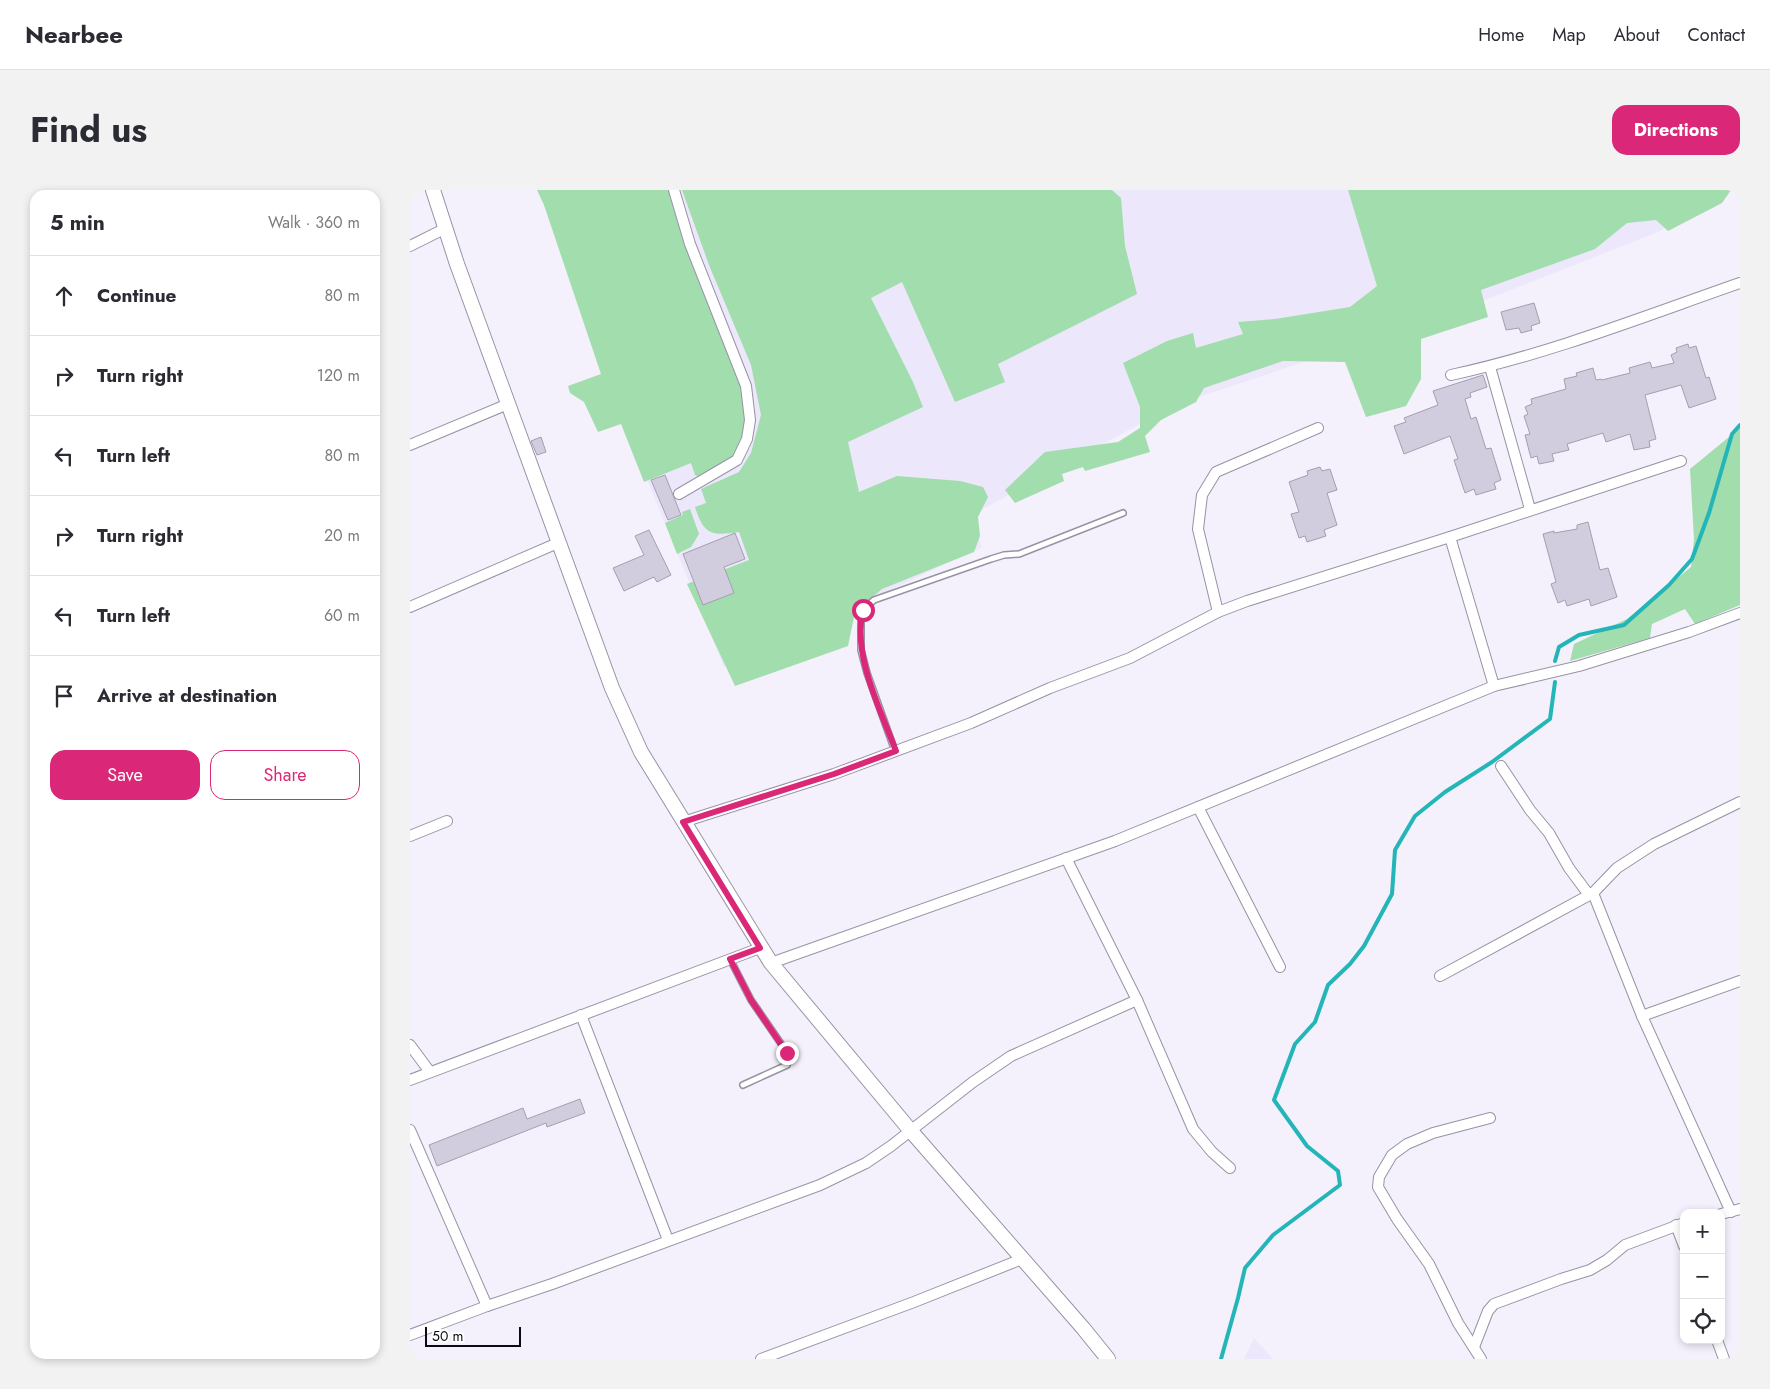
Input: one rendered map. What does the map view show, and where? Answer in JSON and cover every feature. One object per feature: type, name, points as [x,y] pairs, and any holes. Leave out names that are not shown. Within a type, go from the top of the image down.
[{"type":"street","points":[[434,190],[508,404],[612,688],[642,752],[760,948],[771,963],[910,1130],[1108,1359]]},
{"type":"street","points":[[674,190],[690,244],[746,386],[750,420],[747,438],[737,460],[678,494]]},
{"type":"street","points":[[410,246],[446,228]]},
{"type":"street","points":[[1450,375],[1490,367],[1594,334],[1740,283]]},
{"type":"street","points":[[1490,367],[1530,509]]},
{"type":"street","points":[[410,445],[508,404]]},
{"type":"street","points":[[1218,612],[1198,529],[1202,495],[1216,472],[1318,428]]},
{"type":"street","points":[[683,822],[834,774],[971,724],[1050,688],[1130,658],[1218,612],[1247,601],[1681,461]]},
{"type":"street","points":[[1450,537],[1494,686]]},
{"type":"street","points":[[410,607],[560,542]]},
{"type":"street","points":[[771,963],[1116,840],[1494,686],[1579,666],[1690,632],[1740,613]]},
{"type":"street","points":[[1500,766],[1530,810],[1549,833],[1569,868],[1591,894],[1642,1016],[1731,1211]]},
{"type":"street","points":[[1440,976],[1591,894],[1617,868],[1654,844],[1740,802]]},
{"type":"street","points":[[1198,807],[1280,967]]},
{"type":"street","points":[[410,836],[447,821]]},
{"type":"street","points":[[1066,858],[1137,1000],[1193,1129],[1212,1152],[1230,1168]]},
{"type":"street","points":[[410,1080],[760,948]]},
{"type":"street","points":[[1642,1016],[1740,981]]},
{"type":"street","points":[[410,1335],[827,1181],[866,1163],[891,1146],[973,1082],[1012,1056],[1137,1000]]},
{"type":"street","points":[[581,1015],[668,1240]]},
{"type":"street","points":[[410,1045],[430,1072]]},
{"type":"street","points":[[1480,1359],[1458,1323],[1429,1264],[1397,1219],[1378,1187],[1379,1177],[1392,1155],[1407,1144],[1433,1132],[1490,1118]]},
{"type":"street","points":[[410,1130],[487,1306]]},
{"type":"street","points":[[1474,1347],[1488,1311],[1494,1304],[1590,1270],[1607,1260],[1625,1245],[1680,1224]]},
{"type":"street","points":[[761,1359],[914,1302],[1022,1259]]},
{"type":"street","points":[[1718,1344],[1724,1359]]},
{"type":"lane","points":[[896,751],[862,656],[861,619],[863,610],[874,600],[991,558],[1019,554],[1122,513]]},
{"type":"lane","points":[[730,959],[751,1000],[789,1058],[786,1065],[743,1085]]},
{"type":"shaded area","points":[[539,190],[1726,190],[1658,232],[1460,310],[1175,405],[970,516],[982,547],[724,667],[601,368]]},
{"type":"shaded area","points":[[1254,1338],[1273,1359],[1244,1359]]},
{"type":"green space","points":[[537,190],[671,190],[742,385],[746,414],[745,434],[737,452],[727,462],[700,477],[695,475],[691,463],[644,482],[621,424],[598,432],[584,402],[570,393],[568,386],[601,374],[544,205]]},
{"type":"green space","points":[[682,190],[1112,190],[1121,198],[1125,246],[1137,294],[998,364],[1005,382],[955,402],[902,282],[871,298],[913,382],[923,407],[848,442],[859,492],[897,476],[960,481],[983,487],[988,497],[978,517],[980,536],[974,552],[882,589],[855,612],[848,646],[735,686],[687,584],[749,560],[739,532],[722,534],[710,532],[702,523],[695,507],[706,503],[701,489],[739,472],[751,453],[761,415],[751,365],[709,265]]},
{"type":"green space","points":[[1348,190],[1731,190],[1722,203],[1668,231],[1656,220],[1627,223],[1595,249],[1481,290],[1488,317],[1421,339],[1421,379],[1406,406],[1366,417],[1345,362],[1283,361],[1204,388],[1196,402],[1161,420],[1145,436],[1150,452],[1085,471],[1083,467],[1062,474],[1064,481],[1015,503],[1005,490],[1045,452],[1118,442],[1140,428],[1140,407],[1123,363],[1167,341],[1193,333],[1196,348],[1243,334],[1238,322],[1275,319],[1350,307],[1377,286]]},
{"type":"green space","points":[[1740,428],[1740,605],[1695,624],[1685,609],[1652,624],[1650,638],[1570,661],[1574,644],[1627,619],[1691,567],[1694,539],[1690,469]]},
{"type":"green space","points":[[690,509],[699,534],[691,547],[677,554],[665,523],[683,515],[682,512]]},
{"type":"building","points":[[1534,303],[1540,323],[1531,326],[1532,330],[1521,333],[1519,328],[1506,330],[1501,312]]},
{"type":"building","points":[[1688,344],[1689,348],[1696,346],[1706,378],[1709,377],[1716,399],[1689,408],[1681,385],[1645,395],[1656,439],[1649,441],[1650,447],[1634,450],[1630,434],[1606,442],[1603,433],[1567,444],[1569,450],[1552,454],[1554,461],[1539,464],[1537,456],[1531,458],[1525,435],[1530,434],[1524,416],[1528,414],[1525,407],[1532,404],[1531,399],[1566,389],[1564,379],[1577,376],[1576,373],[1593,368],[1596,380],[1602,380],[1630,373],[1629,368],[1650,362],[1652,368],[1674,363],[1671,355],[1677,352],[1676,348]]},
{"type":"building","points":[[1483,375],[1487,387],[1470,393],[1471,397],[1465,399],[1471,419],[1476,417],[1486,449],[1491,448],[1501,480],[1494,483],[1496,489],[1476,495],[1474,489],[1465,493],[1454,460],[1458,459],[1450,436],[1404,454],[1394,426],[1406,422],[1404,418],[1438,405],[1433,391]]},
{"type":"building","points":[[541,437],[546,452],[537,455],[531,441]]},
{"type":"building","points":[[1320,467],[1322,471],[1330,469],[1337,490],[1327,493],[1337,525],[1324,530],[1326,536],[1307,542],[1305,536],[1299,538],[1291,514],[1299,512],[1289,482],[1308,475],[1307,471]]},
{"type":"building","points":[[665,475],[681,515],[668,520],[651,480]]},
{"type":"building","points":[[1588,522],[1600,570],[1608,568],[1617,597],[1591,606],[1589,599],[1567,606],[1565,600],[1558,603],[1551,584],[1556,582],[1543,534],[1577,529],[1577,525]]},
{"type":"building","points":[[649,530],[671,575],[657,582],[654,577],[624,591],[613,568],[644,555],[635,536]]},
{"type":"building","points":[[735,533],[745,559],[724,567],[734,593],[703,605],[683,554]]},
{"type":"building","points":[[580,1099],[585,1113],[547,1127],[546,1123],[437,1166],[429,1145],[523,1108],[527,1119]]},
{"type":"waterway","points":[[1555,661],[1559,647],[1579,635],[1624,625],[1669,585],[1692,559],[1709,513],[1732,434],[1740,425]]},
{"type":"waterway","points":[[1221,1359],[1245,1268],[1273,1235],[1340,1185],[1338,1171],[1307,1146],[1274,1100],[1295,1044],[1315,1022],[1328,985],[1350,964],[1364,946],[1392,894],[1395,850],[1415,816],[1445,792],[1492,762],[1550,719],[1555,682]]},
{"type":"route","points":[[787,1053],[751,1000],[730,959],[760,948],[683,822],[834,774],[896,751],[867,673],[861,650],[861,619],[863,610]]}]
